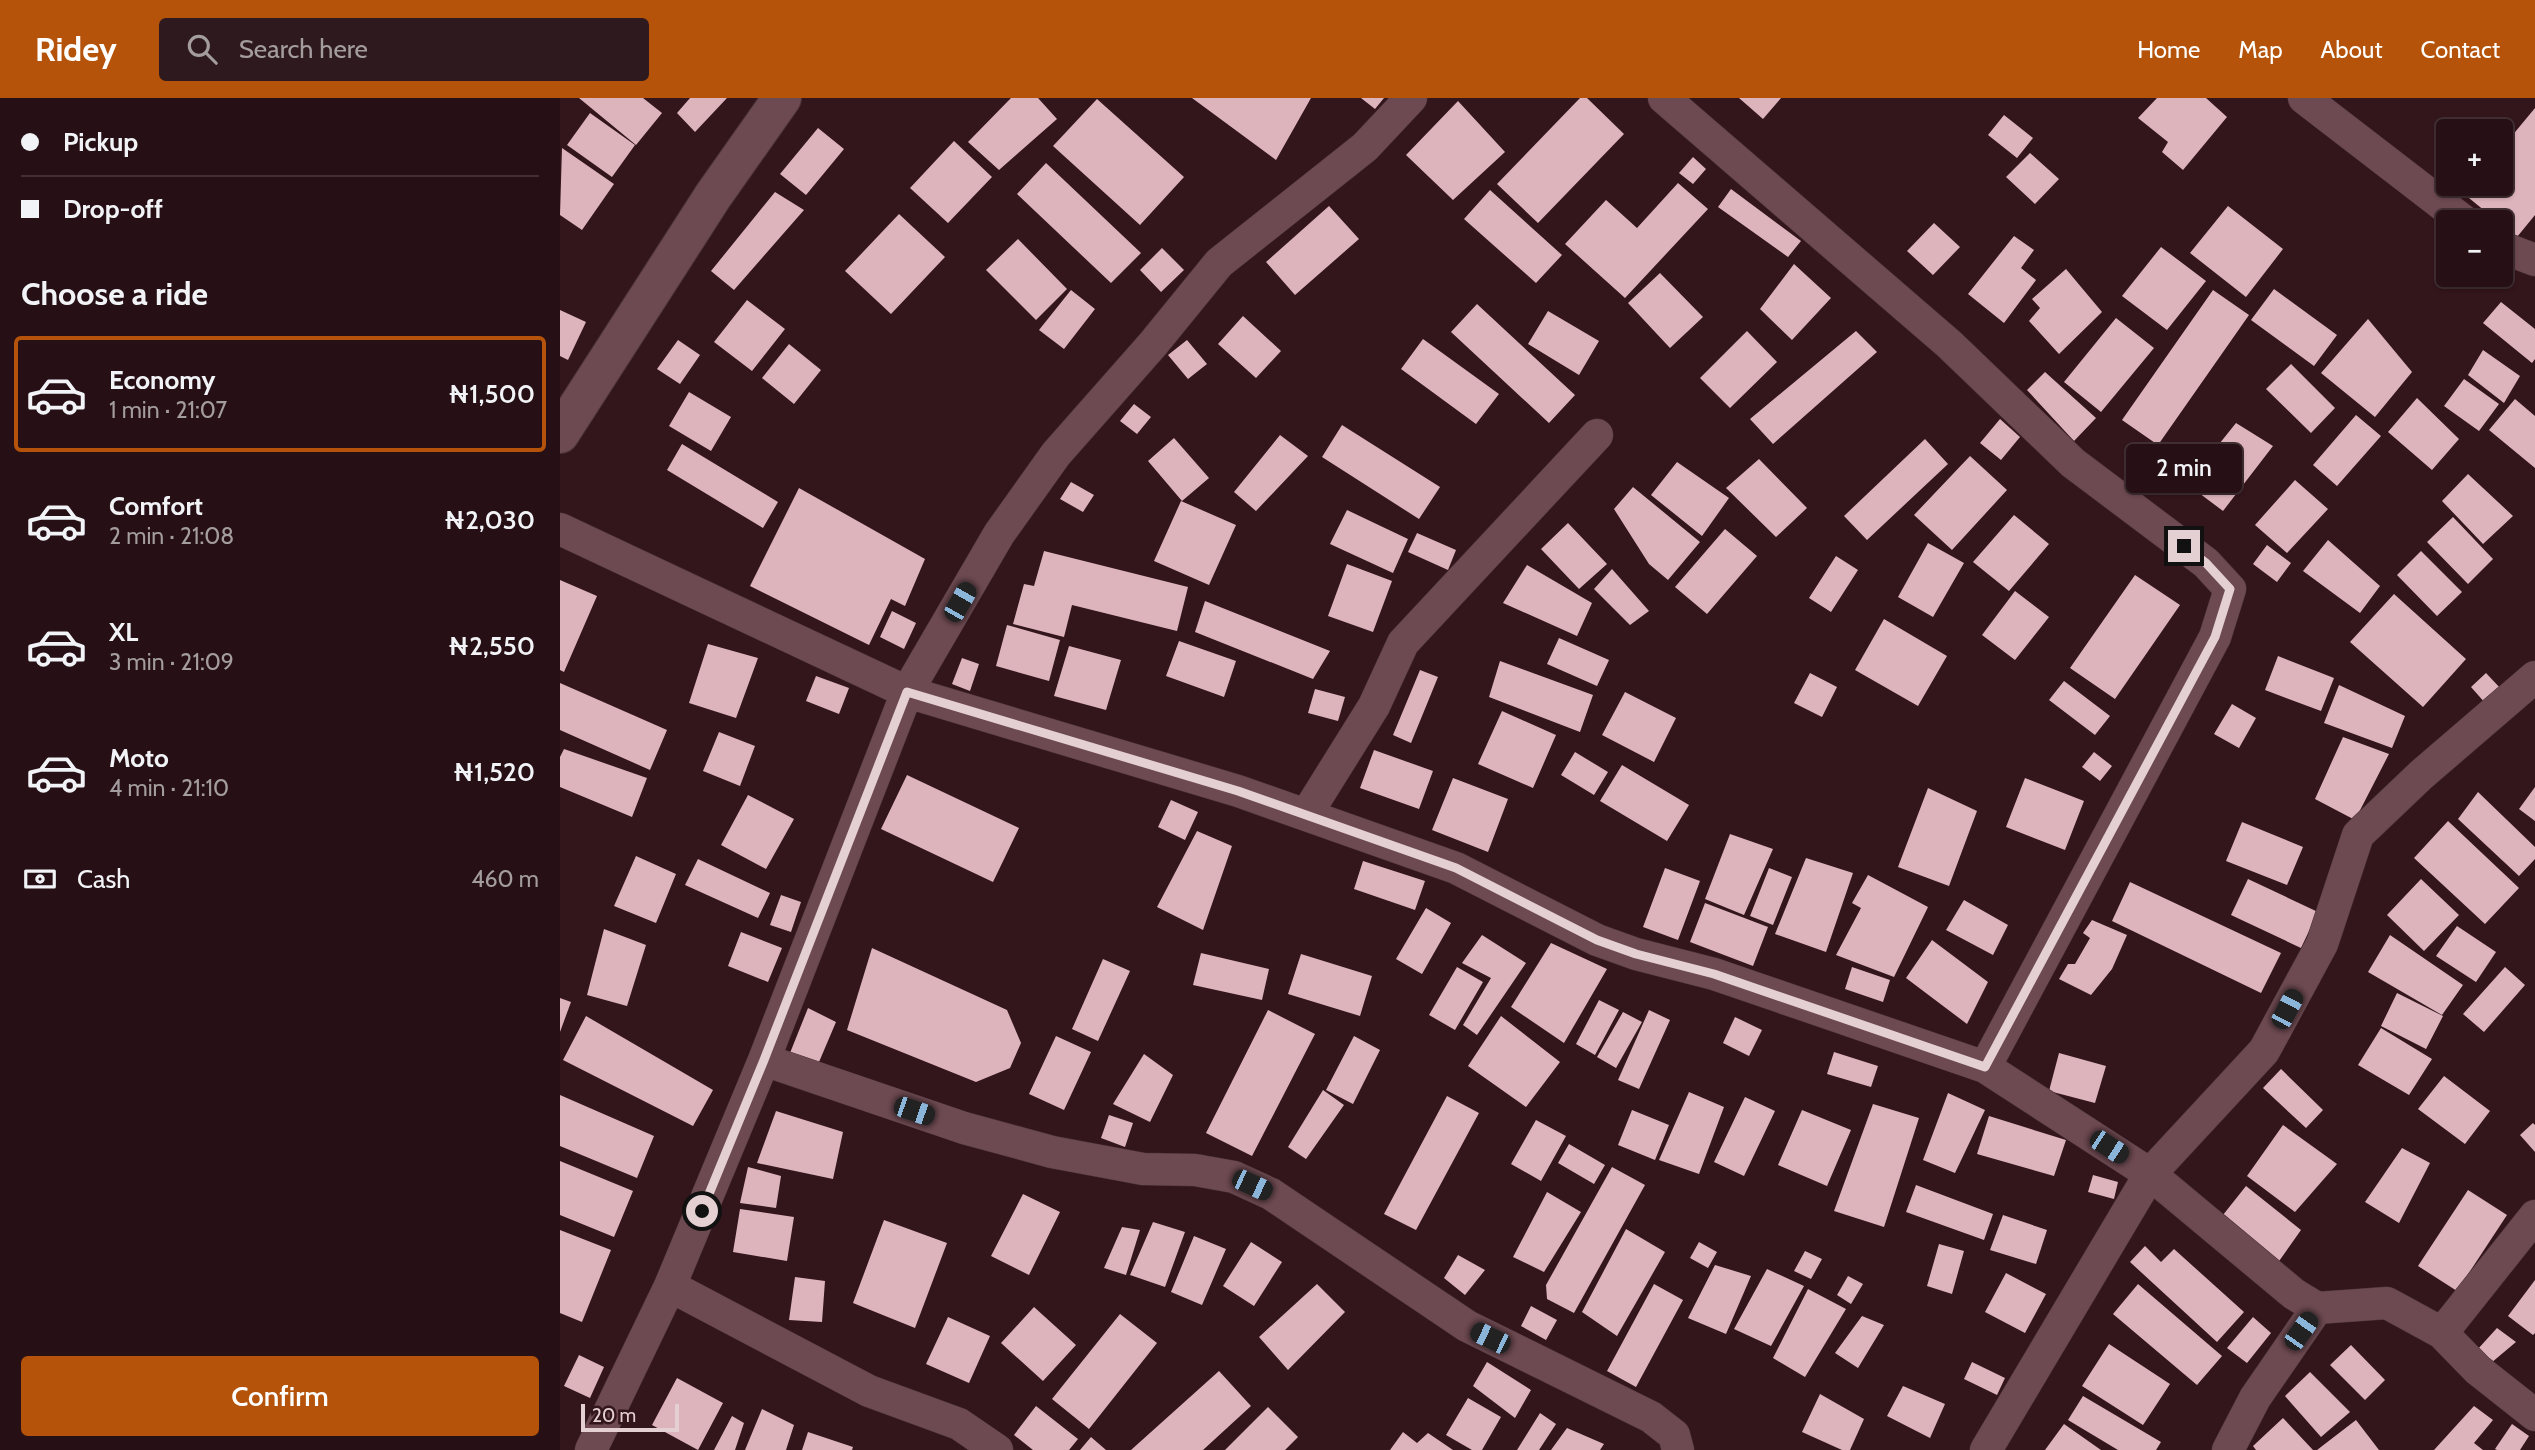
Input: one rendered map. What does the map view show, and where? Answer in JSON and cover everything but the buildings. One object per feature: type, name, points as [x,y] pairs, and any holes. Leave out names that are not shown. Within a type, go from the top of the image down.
[{"type":"street","points":[[560,434],[712,196],[782,98]]},
{"type":"street","points":[[590,1450],[670,1286],[764,1060],[907,692],[999,534],[1056,454],[1153,344],[1219,263],[1365,147],[1410,98]]},
{"type":"street","points":[[1664,98],[1949,344],[2073,463],[2206,563],[2230,589],[2215,637],[1985,1067]]},
{"type":"street","points":[[2304,98],[2449,210]]},
{"type":"street","points":[[2513,252],[2535,260]]},
{"type":"street","points":[[1306,815],[1374,706],[1403,643],[1597,435]]},
{"type":"street","points":[[560,529],[907,692],[1238,791],[1456,868],[1597,940],[1636,954],[1714,974],[1985,1067],[2150,1174],[2294,1294],[2317,1308],[2386,1303],[2442,1334],[2478,1370],[2535,1415]]},
{"type":"street","points":[[1986,1450],[2150,1174],[2264,1051],[2322,944],[2358,835],[2421,775],[2535,677]]},
{"type":"street","points":[[764,1060],[964,1128],[1052,1152],[1143,1169],[1195,1170],[1234,1177],[1270,1194],[1467,1326],[1651,1417],[1674,1435],[1678,1450]]},
{"type":"street","points":[[2442,1334],[2535,1216]]},
{"type":"street","points":[[670,1286],[869,1391],[959,1424],[997,1450]]},
{"type":"street","points":[[2228,1450],[2255,1398],[2317,1308]]},
{"type":"route","points":[[702,1211],[764,1060],[907,692],[1238,791],[1456,868],[1597,940],[1636,954],[1714,974],[1985,1067],[2215,637],[2230,589],[2206,563],[2184,546]]}]
